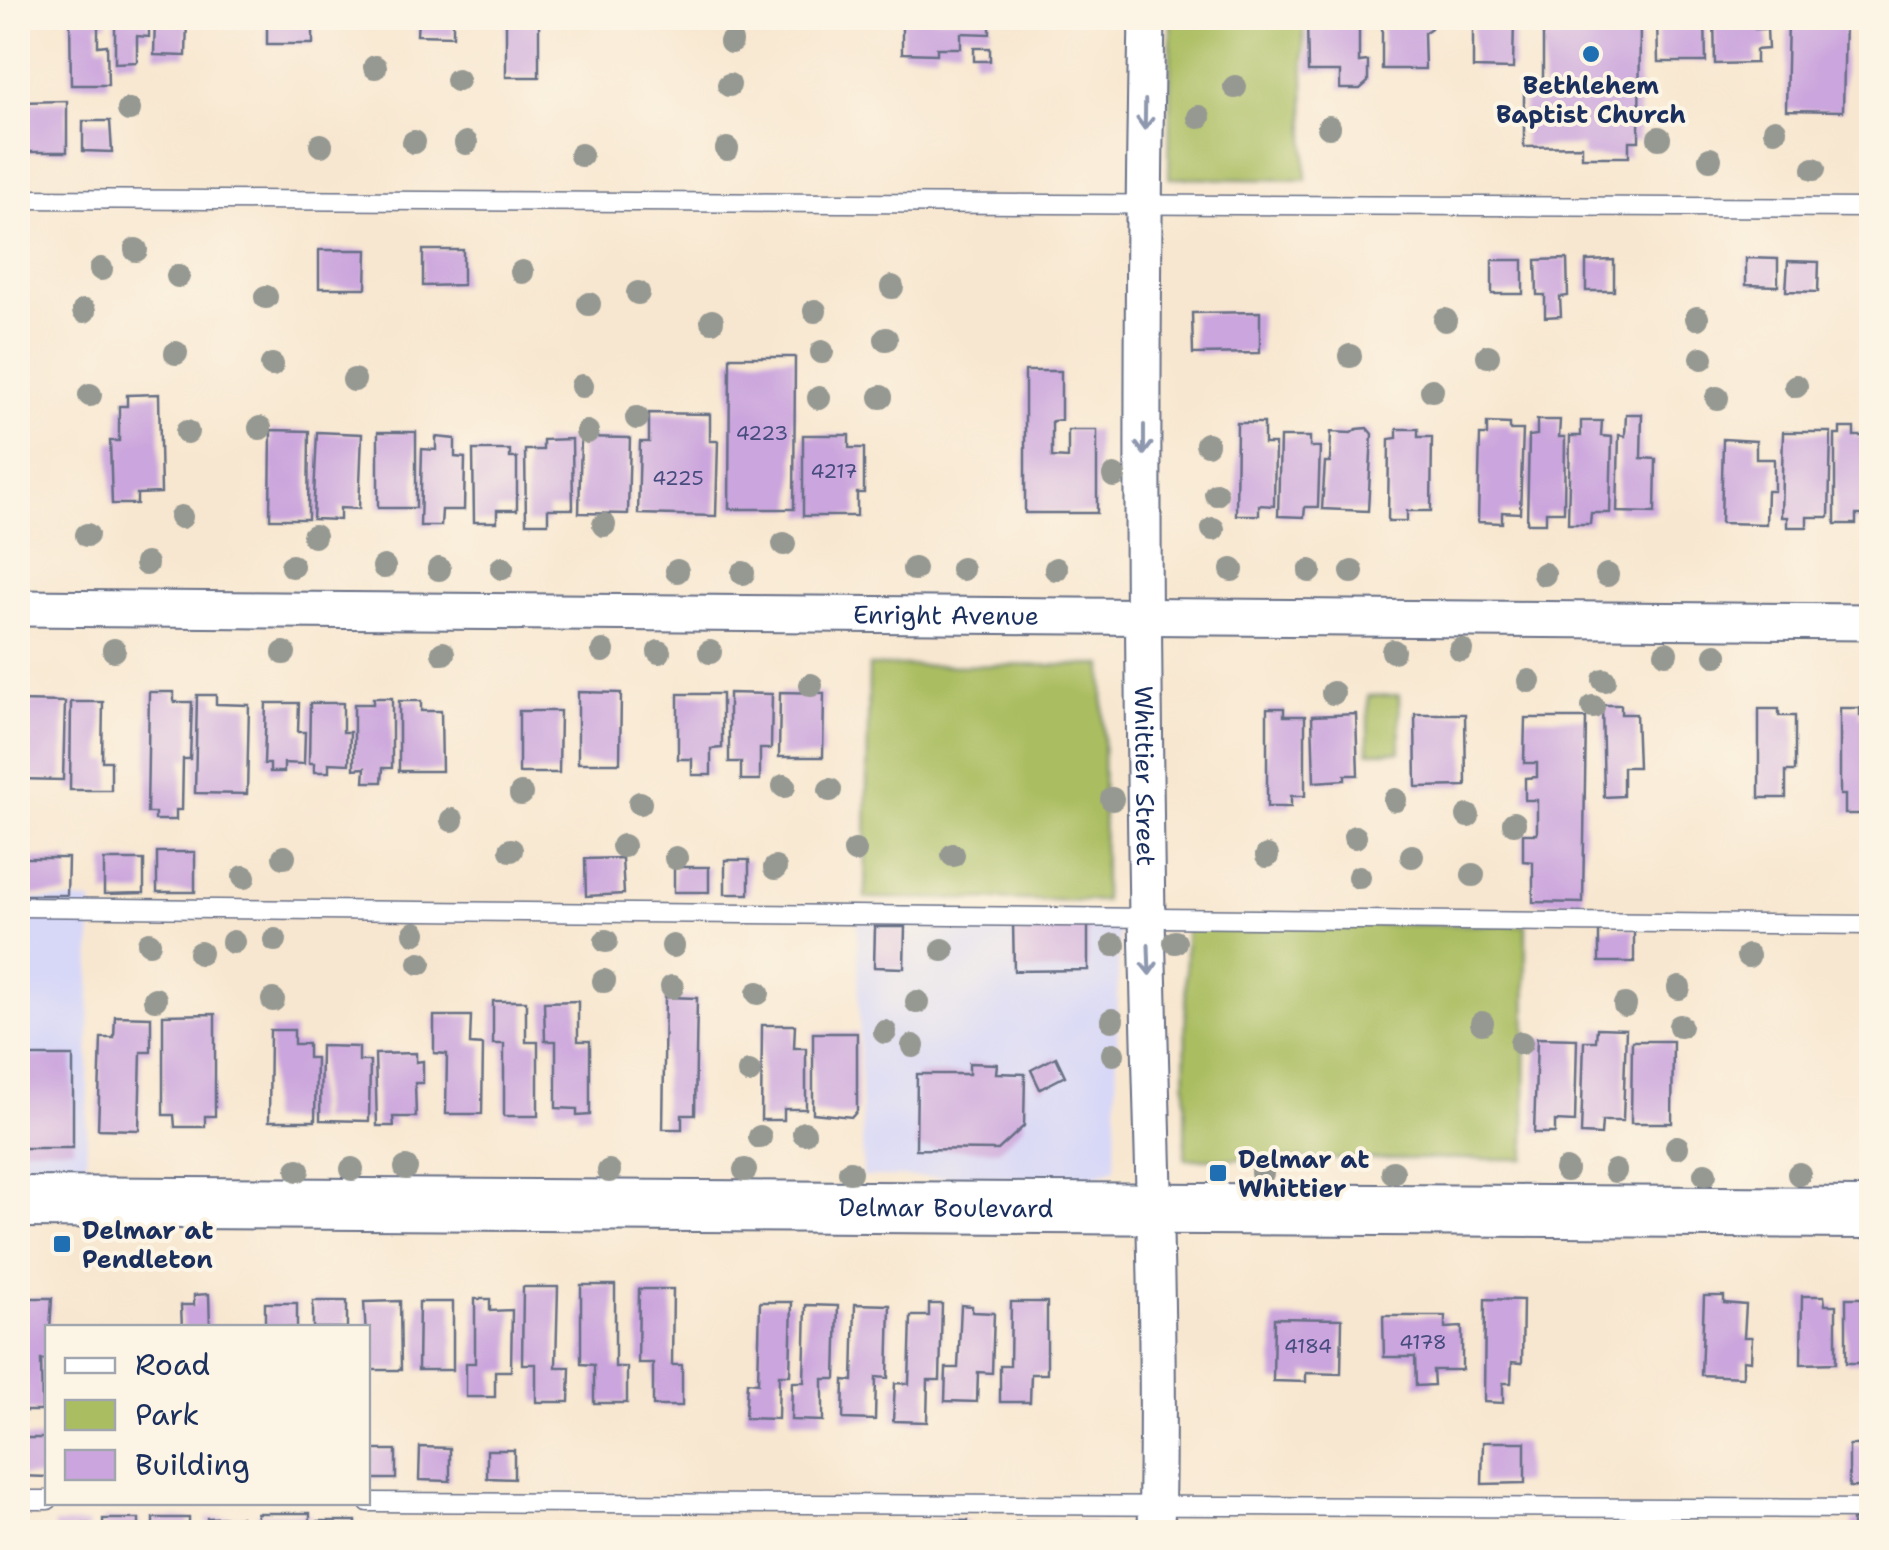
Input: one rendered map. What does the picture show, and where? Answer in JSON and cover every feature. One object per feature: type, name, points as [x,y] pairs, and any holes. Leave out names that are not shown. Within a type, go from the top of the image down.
[{"type":"main road","name":"Delmar Boulevard","points":[[18,1202],[1872,1213]]},
{"type":"street","name":"Whittier Street","points":[[1147,18],[1143,207],[1144,618],[1156,1208],[1157,1519]]},
{"type":"street","name":"Enright Avenue","points":[[18,608],[1872,622]]},
{"type":"lane","points":[[18,200],[1872,208]]},
{"type":"lane","points":[[18,907],[1872,925]]},
{"type":"lane","points":[[18,1500],[45,1500]]},
{"type":"lane","points":[[370,1502],[1157,1519],[1872,1509]]},
{"type":"shaded area","points":[[18,898],[92,901],[86,1172],[18,1172]]},
{"type":"shaded area","points":[[857,921],[1119,924],[1115,1168],[1089,1178],[863,1177]]},
{"type":"green space","points":[[1171,18],[1303,18],[1306,180],[1169,178]]},
{"type":"green space","points":[[1103,665],[1104,901],[865,898],[869,666]]},
{"type":"green space","points":[[1399,695],[1400,752],[1368,752],[1368,696]]},
{"type":"green space","points":[[1186,924],[1526,925],[1525,1159],[1185,1159]]},
{"type":"building","points":[[70,18],[107,18],[107,24],[98,24],[98,46],[107,45],[108,85],[71,85]]},
{"type":"building","points":[[115,18],[149,18],[149,37],[137,36],[137,62],[115,63]]},
{"type":"building","points":[[155,18],[187,18],[186,56],[154,55]]},
{"type":"building","points":[[267,18],[313,18],[313,44],[267,44]]},
{"type":"building","points":[[418,18],[453,18],[453,36],[417,35]]},
{"type":"building","points":[[506,18],[539,18],[539,77],[506,77]]},
{"type":"building","points":[[902,18],[990,18],[990,34],[961,33],[961,48],[937,48],[937,54],[902,53]]},
{"type":"building","points":[[1307,18],[1359,18],[1359,62],[1368,61],[1368,82],[1360,89],[1340,89],[1340,72],[1308,72]]},
{"type":"building","points":[[1382,18],[1431,18],[1431,28],[1424,33],[1425,69],[1382,69]]},
{"type":"building","points":[[1473,18],[1514,18],[1513,69],[1473,68]]},
{"type":"building","name":"Bethlehem Baptist Church","points":[[1543,18],[1640,18],[1639,141],[1629,141],[1629,157],[1582,157],[1582,146],[1524,147],[1524,91],[1543,91]]},
{"type":"building","points":[[1657,18],[1705,18],[1706,62],[1658,62]]},
{"type":"building","points":[[1714,18],[1755,18],[1755,29],[1767,29],[1768,49],[1756,50],[1756,63],[1715,64]]},
{"type":"building","points":[[1788,18],[1845,18],[1843,111],[1786,110]]},
{"type":"building","points":[[974,48],[990,48],[990,61],[974,61]]},
{"type":"building","points":[[67,101],[67,152],[18,152],[18,102]]},
{"type":"building","points":[[83,121],[110,121],[112,152],[83,151]]},
{"type":"building","points":[[319,250],[367,250],[366,288],[319,288]]},
{"type":"building","points":[[423,250],[463,250],[463,285],[423,286]]},
{"type":"building","points":[[1746,258],[1778,259],[1778,286],[1746,285]]},
{"type":"building","points":[[1567,259],[1568,296],[1560,297],[1561,316],[1545,317],[1545,295],[1537,295],[1536,260]]},
{"type":"building","points":[[1492,260],[1523,260],[1523,294],[1492,294]]},
{"type":"building","points":[[1614,260],[1614,291],[1586,291],[1586,261]]},
{"type":"building","points":[[1788,261],[1819,262],[1818,292],[1786,291]]},
{"type":"building","points":[[1260,312],[1260,353],[1193,354],[1192,313]]},
{"type":"building","points":[[730,357],[795,357],[794,509],[729,509]]},
{"type":"building","points":[[1025,371],[1061,371],[1061,420],[1052,421],[1052,457],[1068,458],[1068,430],[1097,430],[1097,513],[1025,513]]},
{"type":"building","points":[[159,394],[161,493],[137,494],[137,504],[112,504],[110,441],[119,441],[119,406],[127,406],[127,395]]},
{"type":"building","points":[[649,413],[710,414],[710,441],[718,441],[716,516],[638,514],[640,442],[649,442]]},
{"type":"building","points":[[1626,414],[1642,414],[1641,458],[1656,459],[1655,513],[1617,512],[1619,435],[1625,436]]},
{"type":"building","points":[[1537,420],[1560,420],[1559,437],[1565,437],[1564,512],[1546,512],[1546,523],[1527,523],[1529,436],[1537,435]]},
{"type":"building","points":[[1581,421],[1602,421],[1601,436],[1612,437],[1610,513],[1591,513],[1590,524],[1568,524],[1570,436],[1581,436]]},
{"type":"building","points":[[1237,423],[1264,423],[1264,444],[1275,444],[1274,506],[1259,505],[1259,515],[1236,515]]},
{"type":"building","points":[[1487,423],[1510,424],[1510,430],[1523,430],[1520,513],[1502,512],[1502,523],[1478,522],[1480,435],[1487,435]]},
{"type":"building","points":[[1367,428],[1372,434],[1368,511],[1322,509],[1331,432],[1351,433]]},
{"type":"building","points":[[1840,428],[1854,428],[1854,436],[1869,436],[1872,515],[1856,515],[1856,524],[1835,524],[1835,435],[1840,435]]},
{"type":"building","points":[[1397,429],[1418,429],[1418,437],[1432,437],[1431,511],[1407,511],[1407,521],[1388,521],[1389,439],[1397,438]]},
{"type":"building","points":[[271,430],[309,431],[308,519],[270,519]]},
{"type":"building","points":[[317,432],[362,434],[359,509],[340,508],[340,520],[313,519]]},
{"type":"building","points":[[378,432],[416,432],[416,508],[378,508]]},
{"type":"building","points":[[1783,432],[1831,432],[1829,517],[1807,517],[1807,527],[1787,527],[1787,517],[1781,517]]},
{"type":"building","points":[[803,435],[849,435],[849,448],[864,448],[864,493],[857,493],[857,516],[803,516]]},
{"type":"building","points":[[436,437],[455,439],[455,457],[465,458],[464,510],[442,510],[441,526],[420,526],[422,449],[436,450]]},
{"type":"building","points":[[581,437],[630,438],[628,514],[579,513]]},
{"type":"building","points":[[1280,437],[1310,437],[1310,447],[1320,447],[1318,507],[1305,507],[1304,517],[1278,516]]},
{"type":"building","points":[[572,439],[573,509],[548,509],[548,523],[526,523],[525,450],[543,450],[543,440]]},
{"type":"building","points":[[1723,439],[1756,441],[1756,459],[1774,459],[1774,491],[1767,491],[1766,524],[1721,523]]},
{"type":"building","points":[[473,450],[510,450],[510,458],[517,458],[517,510],[497,510],[497,522],[474,522]]},
{"type":"building","points":[[149,692],[174,692],[174,702],[192,702],[190,759],[183,759],[182,810],[176,810],[176,820],[155,820],[155,813],[147,813]]},
{"type":"building","points":[[578,692],[621,693],[620,763],[578,763]]},
{"type":"building","points":[[780,692],[824,693],[823,757],[779,757]]},
{"type":"building","points":[[729,693],[772,694],[771,749],[760,749],[760,780],[741,780],[741,762],[729,762]]},
{"type":"building","points":[[678,694],[722,694],[722,748],[711,749],[711,775],[692,775],[692,759],[678,759]]},
{"type":"building","points":[[197,695],[216,695],[216,704],[249,705],[247,794],[195,793]]},
{"type":"building","points":[[373,698],[392,698],[392,768],[383,768],[382,782],[364,782],[365,768],[354,769],[354,704],[373,704]]},
{"type":"building","points":[[18,701],[65,702],[63,780],[18,779]]},
{"type":"building","points":[[399,701],[421,701],[421,711],[441,711],[442,771],[399,771]]},
{"type":"building","points":[[71,702],[103,702],[102,761],[111,761],[111,790],[70,790]]},
{"type":"building","points":[[266,703],[299,703],[298,732],[305,732],[304,764],[284,763],[284,772],[270,772],[270,764],[264,764]]},
{"type":"building","points":[[310,703],[343,703],[343,732],[350,732],[349,764],[329,763],[329,772],[314,772],[314,763],[309,763]]},
{"type":"building","points":[[1602,705],[1621,705],[1621,714],[1636,714],[1638,767],[1623,767],[1623,796],[1604,797]]},
{"type":"building","points":[[1267,708],[1284,708],[1284,716],[1305,716],[1305,796],[1291,796],[1291,807],[1267,807]]},
{"type":"building","points":[[1840,708],[1860,708],[1860,716],[1872,716],[1872,771],[1866,771],[1866,814],[1845,814],[1845,795],[1840,795]]},
{"type":"building","points":[[1759,709],[1779,709],[1779,716],[1795,716],[1795,771],[1786,771],[1786,798],[1759,798]]},
{"type":"building","points":[[519,711],[560,711],[559,773],[519,773]]},
{"type":"building","points":[[1356,714],[1358,775],[1314,782],[1312,716]]},
{"type":"building","points":[[1415,714],[1465,714],[1466,786],[1416,787]]},
{"type":"building","points":[[1525,718],[1586,718],[1583,903],[1533,902],[1533,862],[1523,861],[1523,834],[1537,834],[1537,800],[1525,800],[1525,778],[1537,777],[1537,763],[1524,763]]},
{"type":"building","points":[[157,852],[195,852],[195,892],[157,892]]},
{"type":"building","points":[[18,858],[68,858],[67,895],[18,895]]},
{"type":"building","points":[[622,858],[624,894],[586,896],[585,859]]},
{"type":"building","points":[[104,860],[144,860],[144,893],[104,894]]},
{"type":"building","points":[[725,860],[749,860],[749,894],[725,894]]},
{"type":"building","points":[[674,867],[709,867],[709,892],[674,892]]},
{"type":"building","points":[[1013,923],[1088,923],[1088,970],[1014,971]]},
{"type":"building","points":[[875,927],[905,927],[904,968],[874,967]]},
{"type":"building","points":[[1599,928],[1634,929],[1634,962],[1599,962]]},
{"type":"building","points":[[665,997],[697,998],[695,1115],[682,1115],[682,1129],[663,1129]]},
{"type":"building","points":[[493,1001],[526,1001],[526,1042],[538,1042],[538,1116],[504,1116],[504,1044],[493,1044]]},
{"type":"building","points":[[578,1001],[578,1041],[590,1041],[590,1115],[577,1116],[577,1109],[556,1108],[556,1041],[545,1041],[544,1002]]},
{"type":"building","points":[[215,1014],[215,1116],[205,1116],[205,1127],[175,1127],[174,1115],[163,1115],[163,1015]]},
{"type":"building","points":[[115,1016],[151,1017],[151,1052],[141,1052],[139,1130],[98,1129],[101,1038],[114,1038]]},
{"type":"building","points":[[434,1016],[471,1016],[470,1044],[483,1045],[482,1114],[446,1114],[447,1054],[434,1053]]},
{"type":"building","points":[[762,1025],[795,1025],[794,1048],[806,1048],[806,1109],[784,1109],[784,1120],[761,1120]]},
{"type":"building","points":[[1597,1028],[1626,1029],[1623,1121],[1602,1121],[1601,1135],[1581,1134],[1584,1041],[1596,1041]]},
{"type":"building","points":[[270,1030],[294,1030],[294,1044],[308,1044],[308,1058],[316,1058],[315,1121],[269,1121]]},
{"type":"building","points":[[813,1033],[857,1033],[857,1111],[852,1117],[813,1113]]},
{"type":"building","points":[[1537,1038],[1577,1039],[1575,1122],[1555,1121],[1555,1133],[1534,1133]]},
{"type":"building","points":[[1632,1041],[1673,1041],[1672,1123],[1631,1123]]},
{"type":"building","points":[[321,1046],[359,1047],[359,1061],[370,1061],[369,1121],[320,1120]]},
{"type":"building","points":[[416,1053],[416,1062],[423,1061],[423,1083],[415,1083],[416,1117],[393,1117],[394,1126],[377,1126],[375,1054]]},
{"type":"building","points":[[18,1056],[73,1056],[73,1148],[18,1148]]},
{"type":"building","points":[[1056,1057],[1065,1076],[1040,1089],[1031,1070]]},
{"type":"building","points":[[969,1063],[997,1064],[996,1073],[1025,1074],[1024,1126],[998,1150],[916,1149],[917,1074],[969,1074]]},
{"type":"building","points":[[581,1285],[615,1285],[615,1367],[627,1367],[627,1403],[594,1403],[594,1365],[581,1364]]},
{"type":"building","points":[[523,1287],[558,1287],[556,1367],[570,1367],[569,1402],[536,1402],[536,1364],[522,1364]]},
{"type":"building","points":[[639,1289],[673,1289],[672,1365],[682,1365],[682,1406],[653,1406],[653,1363],[638,1363]]},
{"type":"building","points":[[209,1294],[210,1325],[182,1325],[181,1305],[194,1305],[194,1295]]},
{"type":"building","points":[[1704,1296],[1724,1296],[1724,1303],[1746,1305],[1744,1337],[1752,1337],[1751,1361],[1743,1360],[1743,1377],[1701,1375]]},
{"type":"building","points":[[1802,1296],[1824,1296],[1825,1305],[1836,1305],[1836,1363],[1801,1364]]},
{"type":"building","points":[[18,1298],[52,1298],[50,1325],[45,1325],[45,1360],[41,1360],[42,1411],[18,1411]]},
{"type":"building","points":[[1846,1298],[1868,1298],[1868,1305],[1872,1305],[1872,1363],[1846,1363]]},
{"type":"building","points":[[475,1299],[490,1299],[490,1311],[512,1310],[511,1371],[495,1371],[495,1397],[466,1397],[466,1363],[475,1363]]},
{"type":"building","points":[[1485,1299],[1523,1300],[1522,1363],[1512,1362],[1511,1383],[1503,1383],[1503,1403],[1484,1402]]},
{"type":"building","points":[[313,1301],[347,1301],[347,1325],[313,1325]]},
{"type":"building","points":[[400,1301],[401,1370],[370,1370],[370,1325],[365,1325],[364,1302]]},
{"type":"building","points":[[419,1302],[453,1302],[453,1370],[418,1370]]},
{"type":"building","points":[[760,1302],[792,1302],[790,1375],[779,1375],[778,1419],[745,1418],[747,1382],[758,1383]]},
{"type":"building","points":[[1011,1302],[1047,1302],[1047,1374],[1031,1374],[1030,1402],[1000,1402],[1000,1366],[1010,1366]]},
{"type":"building","points":[[265,1303],[297,1303],[297,1325],[265,1325]]},
{"type":"building","points":[[855,1304],[890,1305],[888,1378],[876,1377],[875,1420],[843,1419],[844,1380],[853,1381]]},
{"type":"building","points":[[929,1304],[942,1304],[940,1380],[928,1380],[927,1422],[893,1421],[895,1383],[909,1384],[911,1316],[929,1316]]},
{"type":"building","points":[[806,1305],[838,1306],[836,1379],[823,1379],[823,1421],[791,1420],[792,1382],[804,1382]]},
{"type":"building","points":[[961,1305],[972,1306],[972,1312],[994,1313],[992,1373],[978,1372],[977,1402],[945,1401],[946,1368],[958,1368]]},
{"type":"building","points":[[1383,1316],[1445,1316],[1445,1328],[1462,1327],[1462,1370],[1433,1370],[1434,1385],[1416,1386],[1415,1357],[1384,1357]]},
{"type":"building","points":[[1274,1318],[1342,1319],[1341,1374],[1306,1373],[1306,1382],[1273,1381]]},
{"type":"building","points":[[18,1438],[45,1438],[45,1477],[18,1476]]},
{"type":"building","points":[[1483,1442],[1525,1442],[1525,1483],[1482,1484]]},
{"type":"building","points":[[1849,1445],[1872,1445],[1872,1487],[1849,1487]]},
{"type":"building","points":[[420,1447],[450,1448],[450,1481],[419,1480]]},
{"type":"building","points":[[370,1450],[396,1450],[396,1479],[370,1479]]},
{"type":"building","points":[[487,1450],[514,1450],[514,1479],[487,1478]]},
{"type":"building","points":[[257,1513],[310,1513],[310,1532],[257,1532]]},
{"type":"building","points":[[241,1517],[241,1532],[207,1532],[207,1518]]},
{"type":"building","points":[[153,1518],[189,1518],[189,1532],[153,1532]]},
{"type":"building","points":[[103,1519],[139,1519],[139,1532],[103,1532]]},
{"type":"building","points":[[936,1520],[968,1521],[967,1532],[936,1532]]},
{"type":"building","points":[[1852,1520],[1872,1520],[1872,1532],[1852,1532]]},
{"type":"building","points":[[318,1521],[356,1521],[356,1532],[318,1532]]},
{"type":"building","points":[[1016,1522],[1047,1522],[1047,1532],[1016,1532]]},
{"type":"building","points":[[1063,1522],[1094,1523],[1094,1532],[1062,1532]]},
{"type":"building","points":[[54,1524],[88,1524],[88,1532],[54,1532]]},
{"type":"building","points":[[445,1526],[489,1526],[489,1532],[445,1532]]},
{"type":"place","name":"Bethlehem Baptist Church","points":[[1591,54]]},
{"type":"place","name":"Delmar at Whittier","points":[[1218,1173]]},
{"type":"place","name":"Delmar at Pendleton","points":[[62,1244]]}]
